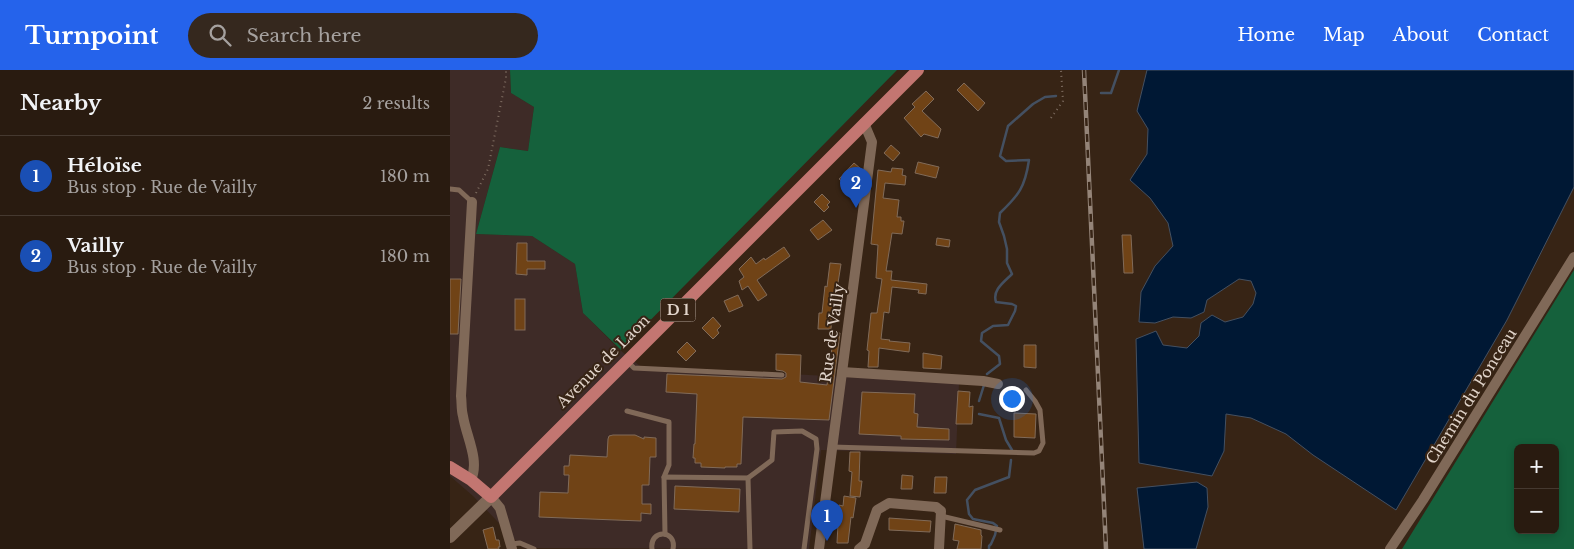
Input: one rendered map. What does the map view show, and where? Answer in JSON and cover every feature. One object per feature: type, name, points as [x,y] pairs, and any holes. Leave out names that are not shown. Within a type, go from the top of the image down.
[{"type":"main road","name":"D 1","points":[[864,123],[918,70]]},
{"type":"main road","name":"Avenue de Laon","points":[[450,537],[864,123]]},
{"type":"main road","points":[[450,467],[471,480],[491,497]]},
{"type":"street","name":"Rue de Vailly","points":[[819,549],[872,142],[864,123]]},
{"type":"street","points":[[471,480],[474,473],[474,464],[463,416],[461,396],[472,202]]},
{"type":"street","name":"Chemin du Ponceau","points":[[1390,549],[1574,257]]},
{"type":"street","points":[[842,372],[983,381],[998,384]]},
{"type":"street","points":[[491,497],[500,508],[512,546]]},
{"type":"street","points":[[859,549],[865,544],[877,510],[889,503],[936,507],[941,511],[940,549]]},
{"type":"lane","points":[[450,189],[459,190],[472,202]]},
{"type":"lane","points":[[627,361],[634,368],[782,375]]},
{"type":"lane","points":[[832,447],[1034,453],[1040,451],[1043,443],[1040,410],[1035,400],[1026,390]]},
{"type":"lane","points":[[627,411],[669,422],[669,465],[664,477],[665,534]]},
{"type":"lane","points":[[664,477],[748,478],[772,460],[774,432],[802,431],[816,439],[817,449],[804,549]]},
{"type":"lane","points":[[748,478],[750,549]]},
{"type":"lane","points":[[940,516],[1000,530]]},
{"type":"lane","points":[[652,549],[655,537],[661,534],[665,534],[673,540],[673,549]]},
{"type":"lane","points":[[512,546],[520,543],[534,549]]},
{"type":"path","points":[[472,202],[488,169],[506,70]]},
{"type":"path","points":[[1051,118],[1063,101],[1061,70]]},
{"type":"shaded area","points":[[450,70],[510,70],[511,93],[534,107],[528,151],[500,147],[476,234],[532,236],[575,264],[583,313],[620,350],[640,366],[959,383],[956,454],[821,450],[809,549],[523,548],[473,496],[450,476]]},
{"type":"green space","points":[[510,70],[897,70],[621,350],[583,313],[575,264],[532,236],[476,234],[500,147],[528,151],[534,107],[511,93]]},
{"type":"green space","points":[[1574,270],[1574,549],[1402,549]]},
{"type":"water","points":[[1147,70],[1574,70],[1574,187],[1507,320],[1396,510],[1313,455],[1286,434],[1251,418],[1226,414],[1224,451],[1212,476],[1139,463],[1136,339],[1156,331],[1163,345],[1187,348],[1199,336],[1201,323],[1212,315],[1225,322],[1243,317],[1253,304],[1256,293],[1251,281],[1239,279],[1207,300],[1204,312],[1191,318],[1173,317],[1155,323],[1139,322],[1141,292],[1155,266],[1173,246],[1168,223],[1150,198],[1130,180],[1147,154],[1148,129],[1137,111]]},
{"type":"water","points":[[1197,482],[1207,488],[1208,507],[1196,549],[1144,549],[1137,488]]},
{"type":"building","points":[[964,83],[985,103],[978,111],[957,90]]},
{"type":"building","points":[[926,91],[934,99],[922,111],[941,129],[938,138],[924,134],[921,137],[904,118],[915,107],[912,104]]},
{"type":"building","points":[[891,145],[900,153],[893,161],[884,153]]},
{"type":"building","points":[[918,162],[939,167],[936,178],[915,173]]},
{"type":"building","points":[[854,163],[861,169],[846,185],[839,179]]},
{"type":"building","points":[[892,168],[903,169],[902,175],[906,176],[905,185],[885,183],[883,198],[899,200],[897,217],[901,217],[901,221],[904,221],[902,234],[892,233],[886,271],[892,271],[891,280],[927,284],[926,294],[918,293],[919,290],[892,287],[889,313],[884,312],[881,339],[910,343],[909,352],[879,348],[878,367],[868,367],[869,351],[867,350],[871,313],[877,313],[882,279],[876,278],[878,245],[871,244],[878,170],[891,172]]},
{"type":"building","points":[[822,194],[830,202],[827,205],[829,207],[824,212],[814,202]]},
{"type":"building","points":[[823,220],[832,230],[818,240],[810,230]]},
{"type":"building","points":[[1122,235],[1131,235],[1133,273],[1124,273]]},
{"type":"building","points":[[937,238],[950,240],[949,247],[936,245]]},
{"type":"building","points":[[517,243],[527,243],[527,261],[545,261],[545,269],[527,269],[527,275],[516,274]]},
{"type":"building","points":[[784,247],[790,256],[757,280],[767,295],[758,301],[748,286],[742,290],[739,281],[744,277],[739,269],[751,257],[756,264]]},
{"type":"building","points":[[830,263],[841,264],[835,302],[833,302],[831,329],[818,329],[819,313],[822,313]]},
{"type":"building","points":[[450,279],[461,279],[458,334],[450,334]]},
{"type":"building","points":[[738,295],[743,306],[729,312],[724,301]]},
{"type":"building","points":[[515,299],[525,299],[525,330],[515,330]]},
{"type":"building","points":[[713,317],[721,326],[717,330],[719,333],[713,339],[702,328]]},
{"type":"building","points":[[834,333],[840,333],[829,420],[743,417],[741,464],[737,464],[737,467],[725,468],[701,467],[701,463],[695,463],[695,458],[693,458],[697,394],[666,392],[667,374],[782,379],[786,377],[786,373],[776,370],[776,354],[801,355],[800,382],[827,385]]},
{"type":"building","points":[[687,342],[696,351],[686,361],[677,352]]},
{"type":"building","points":[[1024,345],[1036,345],[1036,368],[1024,367]]},
{"type":"building","points":[[923,353],[942,356],[941,369],[923,368]]},
{"type":"building","points":[[958,391],[970,392],[969,407],[973,406],[972,424],[956,424]]},
{"type":"building","points":[[862,392],[915,394],[914,413],[918,414],[917,427],[949,429],[949,440],[901,439],[901,436],[859,434]]},
{"type":"building","points":[[1014,413],[1036,414],[1035,438],[1014,437]]},
{"type":"building","points":[[635,435],[644,439],[644,437],[656,438],[656,457],[650,457],[649,485],[642,485],[642,504],[651,504],[651,514],[641,513],[641,521],[539,517],[540,492],[568,493],[569,475],[564,475],[564,466],[569,466],[570,455],[607,457],[608,439],[609,436]]},
{"type":"building","points":[[850,452],[860,452],[859,481],[862,481],[860,497],[850,496],[852,472],[849,471]]},
{"type":"building","points":[[902,475],[913,476],[912,489],[901,489]]},
{"type":"building","points":[[935,477],[947,477],[946,493],[934,493]]},
{"type":"building","points":[[675,486],[740,489],[739,512],[674,509]]},
{"type":"building","points":[[844,496],[856,498],[853,518],[851,517],[848,543],[837,543],[839,505],[843,506]]},
{"type":"building","points":[[889,518],[931,521],[930,532],[889,530]]},
{"type":"building","points":[[955,524],[981,530],[981,549],[957,549],[959,541],[953,540]]},
{"type":"building","points":[[493,527],[496,540],[499,540],[499,549],[488,549],[483,530]]},
{"type":"waterway","points":[[1101,93],[1111,93],[1119,70]]},
{"type":"waterway","points":[[987,374],[1000,364],[999,356],[981,341],[982,333],[993,326],[1008,325],[1016,306],[996,302],[995,298],[997,290],[1012,274],[1007,263],[1007,249],[999,222],[1000,213],[1020,190],[1029,160],[1006,161],[1000,156],[1008,126],[1033,104],[1045,97],[1056,96]]},
{"type":"waterway","points":[[979,401],[984,385]]},
{"type":"waterway","points":[[979,414],[999,418],[1006,440],[1012,450]]},
{"type":"waterway","points":[[989,549],[997,526],[993,523],[973,519],[969,514],[967,500],[975,490],[1009,477],[1011,460]]},
{"type":"railway","points":[[1084,70],[1106,549]]},
{"type":"place","name":"Vailly","points":[[856,208]]},
{"type":"place","name":"Héloïse","points":[[827,541]]}]
